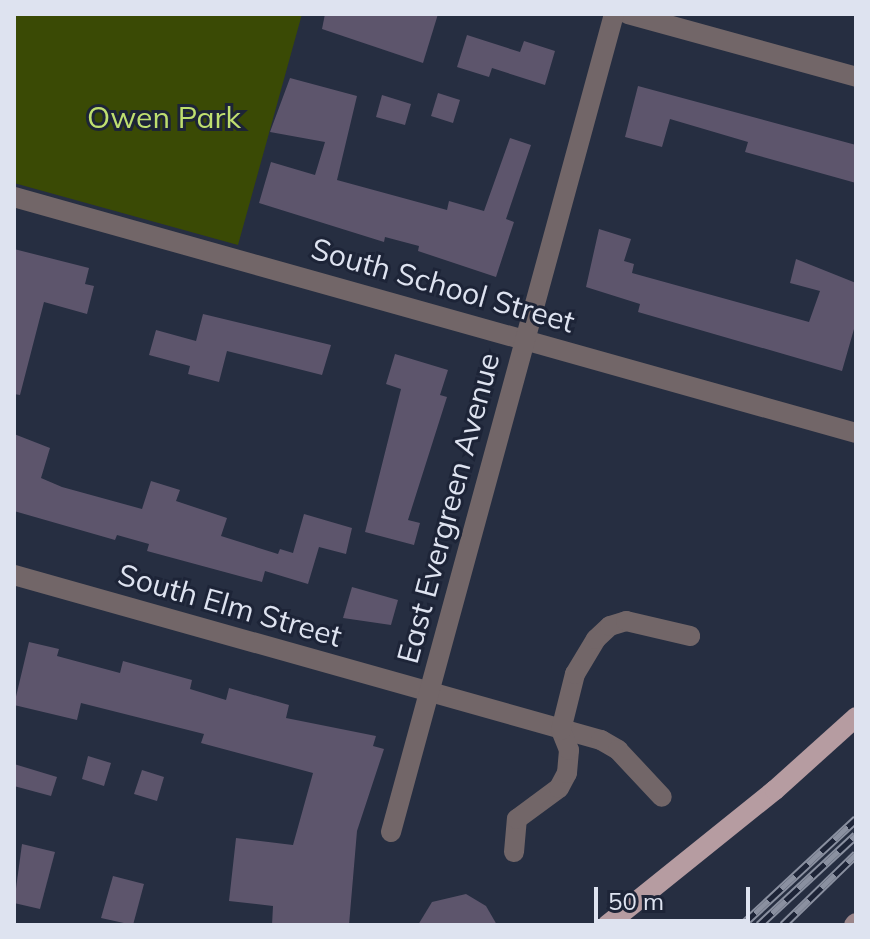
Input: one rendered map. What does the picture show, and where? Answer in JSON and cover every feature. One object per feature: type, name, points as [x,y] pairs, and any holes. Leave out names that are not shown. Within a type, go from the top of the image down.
[{"type":"main road","points":[[607,925],[775,790],[856,717]]},
{"type":"street","name":"East Evergreen Avenue","points":[[391,832],[614,14]]},
{"type":"street","points":[[628,14],[856,77]]},
{"type":"street","name":"South School Street","points":[[14,197],[856,433]]},
{"type":"street","name":"South Elm Street","points":[[14,575],[611,744],[662,797]]},
{"type":"street","points":[[514,852],[517,819],[559,788],[567,773],[569,750],[561,730],[575,674],[610,626],[646,622],[690,636]]},
{"type":"green space","name":"Owen Park","points":[[14,14],[302,14],[238,245],[14,183]]},
{"type":"building","points":[[325,14],[438,14],[423,63],[322,29]]},
{"type":"building","points":[[467,35],[520,52],[524,41],[555,51],[545,85],[492,68],[489,77],[457,67]]},
{"type":"building","points":[[290,78],[357,96],[337,180],[447,210],[449,201],[484,211],[510,138],[531,145],[506,219],[514,222],[496,277],[418,251],[419,246],[385,237],[384,242],[259,203],[271,162],[315,175],[325,142],[270,132]]},
{"type":"building","points":[[638,86],[856,145],[856,183],[745,152],[748,142],[670,119],[662,147],[625,137]]},
{"type":"building","points":[[438,93],[460,100],[453,123],[431,116]]},
{"type":"building","points":[[382,95],[411,104],[405,125],[376,117]]},
{"type":"building","points":[[599,229],[631,239],[624,261],[634,264],[632,273],[809,322],[820,291],[790,283],[796,259],[856,283],[856,322],[842,371],[638,312],[640,304],[586,287]]},
{"type":"building","points":[[14,249],[89,268],[85,284],[94,286],[87,314],[44,302],[20,395],[14,394]]},
{"type":"building","points":[[203,314],[331,345],[322,375],[227,351],[219,382],[188,374],[190,366],[149,355],[156,330],[196,341]]},
{"type":"building","points":[[395,354],[448,370],[440,395],[447,397],[408,520],[420,523],[414,545],[365,532],[401,389],[386,384]]},
{"type":"building","points":[[14,434],[50,448],[41,478],[62,487],[142,509],[151,481],[180,490],[176,501],[227,518],[221,536],[278,554],[280,549],[293,553],[304,514],[352,528],[346,554],[319,547],[308,584],[265,571],[262,582],[147,551],[149,544],[117,535],[115,540],[14,511]]},
{"type":"building","points":[[352,587],[398,600],[391,625],[343,618]]},
{"type":"building","points":[[29,642],[59,649],[57,656],[120,673],[123,661],[192,680],[190,689],[226,700],[229,688],[289,705],[286,718],[376,736],[373,746],[384,749],[357,831],[349,925],[272,925],[273,906],[229,901],[236,838],[293,845],[313,773],[201,743],[204,734],[81,703],[77,720],[14,705]]},
{"type":"building","points":[[88,756],[111,763],[104,786],[82,779]]},
{"type":"building","points":[[14,764],[57,777],[51,796],[14,786]]},
{"type":"building","points":[[142,770],[164,777],[157,801],[134,794]]},
{"type":"building","points":[[22,844],[55,852],[40,909],[14,903]]},
{"type":"building","points":[[113,876],[144,884],[133,925],[101,918]]},
{"type":"building","points":[[466,894],[486,906],[497,925],[418,925],[432,902]]},
{"type":"railway","points":[[742,925],[856,819]]},
{"type":"railway","points":[[759,925],[856,835]]},
{"type":"railway","points":[[783,925],[856,854]]}]
